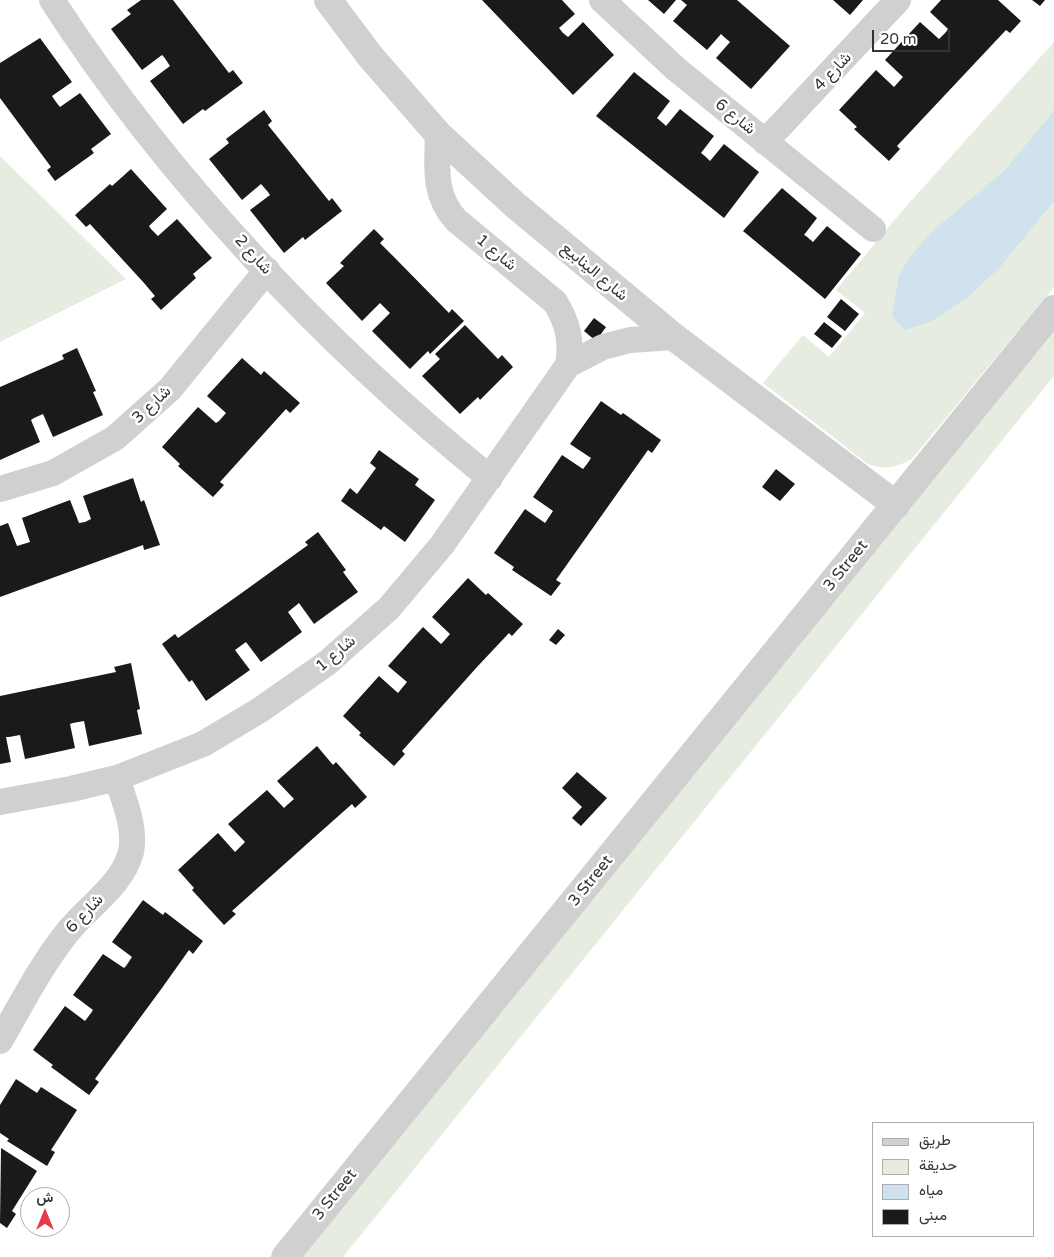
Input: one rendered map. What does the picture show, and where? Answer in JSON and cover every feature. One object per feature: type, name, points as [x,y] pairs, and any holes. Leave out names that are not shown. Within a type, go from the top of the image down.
[{"type":"street","name":"شارع 2","points":[[52,0],[137,121],[267,270],[317,323],[432,431],[490,478]]},
{"type":"street","name":"شارع الينابيع","points":[[328,0],[370,56],[438,134],[514,205],[674,337],[896,505]]},
{"type":"street","name":"شارع 6","points":[[602,0],[676,69],[873,229]]},
{"type":"street","name":"شارع 4","points":[[765,142],[898,0]]},
{"type":"street","name":"شارع 1","points":[[0,802],[71,789],[117,778],[203,744],[260,710],[328,663],[388,608],[442,545],[568,365],[571,348],[569,332],[564,316],[555,302],[456,220],[444,204],[438,186],[438,134]]},
{"type":"street","name":"شارع 3","points":[[0,490],[53,473],[115,438],[170,389],[267,270]]},
{"type":"street","name":"3 Street","points":[[286,1257],[1054,309]]},
{"type":"street","name":"شارع 1","points":[[568,365],[603,347],[630,340],[674,337]]},
{"type":"street","name":"شارع 6","points":[[0,1041],[48,958],[86,910],[119,877],[127,864],[132,835],[130,820],[117,778]]},
{"type":"green space","points":[[1054,42],[1054,287],[912,459],[890,467],[868,464],[763,383],[803,335],[829,357],[865,313],[836,290],[902,211]]},
{"type":"green space","points":[[0,156],[126,279],[0,342]]},
{"type":"green space","points":[[1054,309],[1054,376],[343,1257],[285,1257]]},
{"type":"water","points":[[1054,111],[1054,201],[1000,267],[967,298],[930,322],[905,330],[892,316],[899,275],[912,254],[934,230],[1004,171]]},
{"type":"building","points":[[141,0],[173,0],[229,73],[233,70],[243,83],[205,111],[203,109],[183,124],[150,81],[170,66],[164,57],[162,55],[142,70],[111,29],[131,14],[127,10]]},
{"type":"building","points":[[482,0],[562,0],[575,14],[559,28],[563,33],[568,37],[583,22],[614,55],[573,95]]},
{"type":"building","points":[[648,0],[676,0],[664,14]]},
{"type":"building","points":[[681,0],[737,0],[790,46],[751,89],[716,58],[730,42],[721,34],[707,50],[673,21],[687,5]]},
{"type":"building","points":[[833,0],[863,0],[850,15]]},
{"type":"building","points":[[941,0],[998,0],[1021,21],[1010,33],[1006,30],[897,146],[900,149],[889,161],[854,129],[857,127],[839,110],[876,70],[894,87],[903,77],[885,60],[920,22],[939,39],[946,32],[948,29],[930,12]]},
{"type":"building","points":[[1032,0],[1045,0],[1040,6]]},
{"type":"building","points":[[40,38],[72,82],[52,96],[56,102],[60,107],[80,93],[111,134],[91,149],[94,153],[55,181],[47,170],[51,167],[0,98],[0,63]]},
{"type":"building","points":[[634,72],[670,101],[657,118],[666,126],[680,109],[714,136],[701,153],[710,161],[724,144],[759,172],[724,218],[596,116]]},
{"type":"building","points":[[264,110],[272,121],[268,125],[329,201],[332,198],[342,211],[305,240],[303,237],[284,253],[250,210],[270,195],[268,192],[261,184],[242,200],[209,159],[229,143],[226,139]]},
{"type":"building","points":[[131,169],[167,209],[149,226],[151,229],[158,236],[177,219],[212,258],[193,274],[196,278],[161,310],[151,299],[155,296],[144,283],[90,224],[86,227],[75,215],[110,184],[112,186]]},
{"type":"building","points":[[782,188],[817,218],[804,235],[813,242],[827,226],[861,254],[825,299],[743,231]]},
{"type":"building","points":[[374,229],[384,239],[380,243],[449,313],[452,309],[464,321],[430,354],[428,351],[410,369],[372,331],[390,313],[380,303],[362,321],[326,283],[344,266],[340,263]]},
{"type":"building","points":[[841,299],[859,314],[845,331],[827,317]]},
{"type":"building","points":[[594,318],[606,327],[596,341],[584,331]]},
{"type":"building","points":[[824,322],[842,336],[832,348],[814,334]]},
{"type":"building","points":[[465,325],[498,359],[502,355],[513,367],[480,400],[478,397],[460,414],[422,376],[440,359],[435,354]]},
{"type":"building","points":[[77,348],[96,391],[93,392],[103,415],[53,437],[43,414],[31,420],[40,442],[0,460],[0,387],[64,359],[62,355]]},
{"type":"building","points":[[242,358],[261,375],[264,371],[300,403],[290,413],[286,409],[220,482],[224,485],[213,497],[178,466],[180,464],[162,447],[198,407],[216,423],[219,421],[226,413],[207,396]]},
{"type":"building","points":[[601,401],[621,415],[623,413],[661,440],[652,453],[648,450],[556,580],[561,583],[551,596],[512,570],[514,567],[494,553],[525,509],[545,523],[553,511],[533,497],[562,455],[583,469],[587,464],[591,458],[570,444]]},
{"type":"building","points":[[379,450],[419,479],[415,485],[435,500],[405,542],[384,526],[381,530],[341,501],[350,488],[357,494],[376,468],[370,463]]},
{"type":"building","points":[[776,469],[795,484],[780,501],[762,487]]},
{"type":"building","points":[[133,478],[141,502],[144,500],[160,545],[144,550],[143,545],[0,597],[0,526],[8,523],[17,546],[30,542],[22,518],[70,500],[79,523],[85,522],[91,519],[83,496]]},
{"type":"building","points":[[318,532],[346,570],[343,572],[358,592],[314,624],[299,603],[288,612],[302,632],[261,662],[246,642],[235,650],[250,670],[206,701],[192,680],[189,682],[162,644],[175,634],[178,638],[243,592],[308,545],[305,542]]},
{"type":"building","points":[[468,578],[523,624],[512,636],[509,633],[477,667],[402,751],[405,754],[394,766],[359,735],[361,733],[343,716],[379,676],[398,693],[407,682],[388,666],[423,627],[441,644],[444,641],[450,634],[432,617]]},
{"type":"building","points":[[558,629],[565,635],[556,645],[549,640]]},
{"type":"building","points":[[131,663],[140,709],[137,710],[142,734],[89,746],[84,721],[73,723],[70,724],[75,748],[25,759],[20,735],[6,737],[11,762],[0,764],[0,696],[116,672],[114,667]]},
{"type":"building","points":[[317,746],[333,765],[336,762],[367,797],[355,808],[352,804],[232,911],[236,914],[224,925],[192,890],[194,888],[178,870],[218,833],[235,852],[245,842],[228,824],[267,790],[284,808],[294,799],[277,781]]},
{"type":"building","points":[[577,772],[607,798],[581,826],[572,818],[582,807],[562,788]]},
{"type":"building","points":[[143,900],[163,915],[165,912],[203,941],[193,954],[189,950],[95,1079],[99,1082],[89,1095],[51,1067],[53,1065],[33,1050],[65,1006],[85,1021],[91,1013],[93,1010],[73,995],[103,954],[124,968],[126,966],[132,957],[112,942]]},
{"type":"building","points":[[16,1079],[37,1093],[41,1087],[77,1110],[51,1150],[55,1152],[47,1166],[7,1141],[9,1139],[0,1133],[0,1105]]},
{"type":"building","points":[[1,1148],[37,1171],[27,1187],[20,1187],[20,1198],[12,1211],[16,1214],[7,1228],[0,1223]]}]
